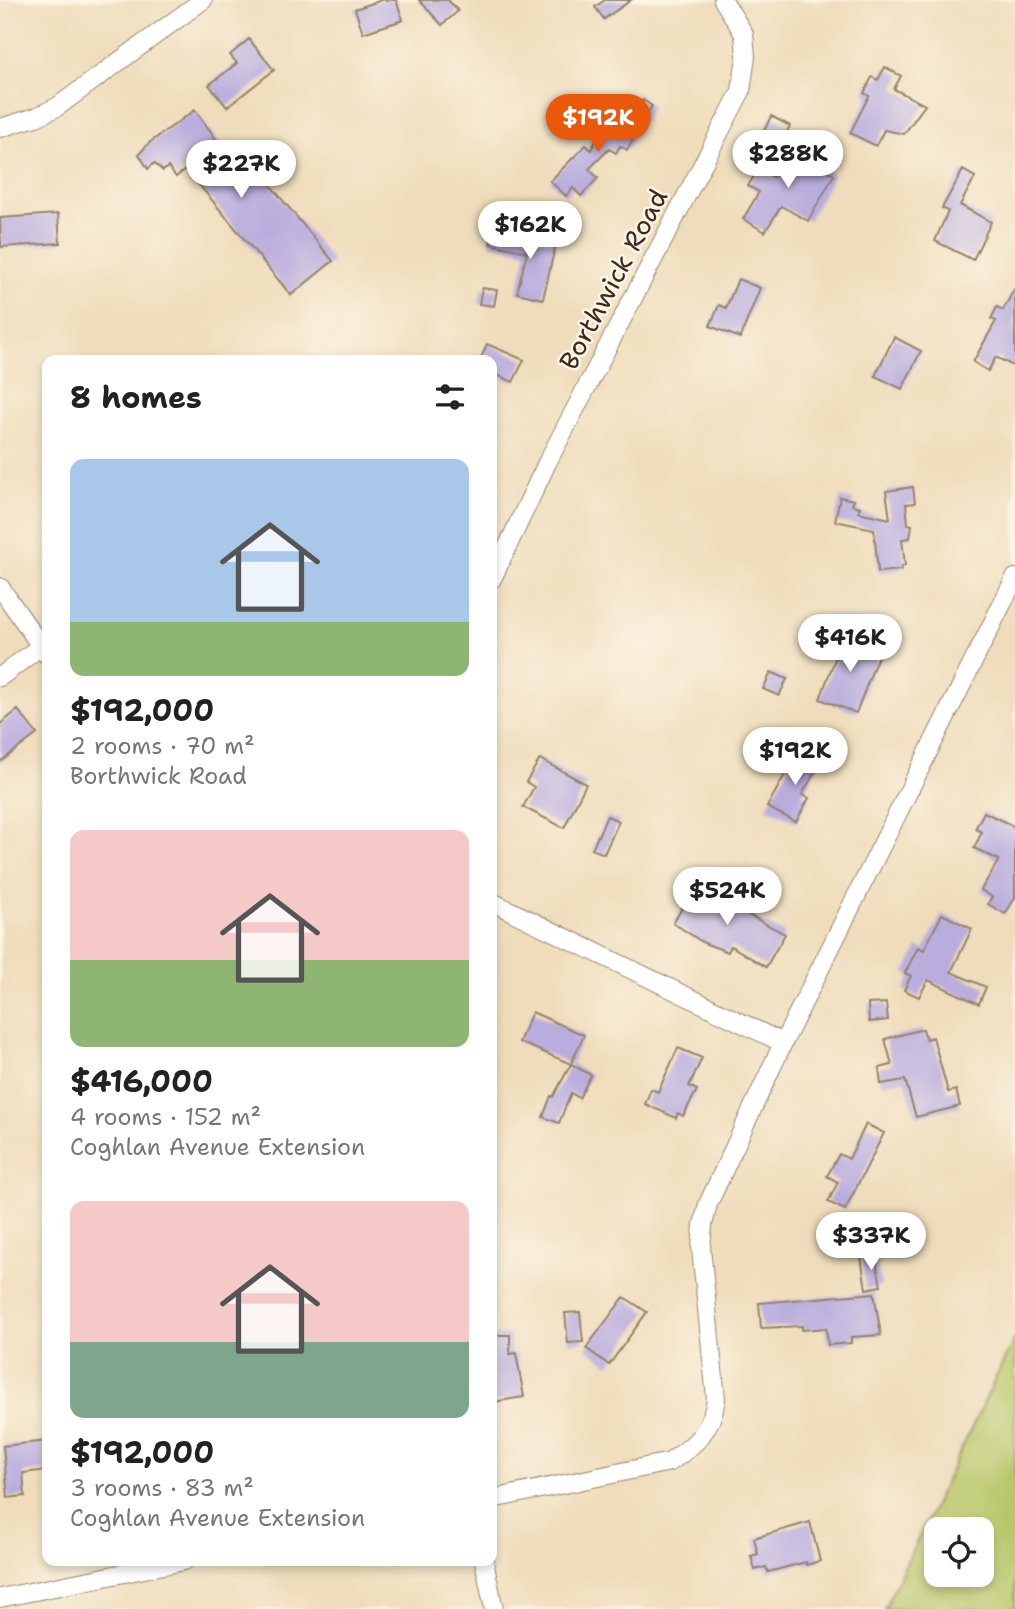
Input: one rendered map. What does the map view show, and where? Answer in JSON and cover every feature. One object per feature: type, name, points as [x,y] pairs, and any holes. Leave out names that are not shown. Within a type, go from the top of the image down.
[{"type":"street","points":[[0,128],[36,117],[57,107],[203,0]]},
{"type":"street","name":"Borthwick Road","points":[[497,568],[547,463],[741,91],[746,56],[744,34],[723,0]]},
{"type":"street","points":[[497,1498],[670,1462],[691,1447],[703,1434],[713,1415],[716,1387],[701,1248],[708,1204],[783,1043],[1015,578]]},
{"type":"street","points":[[0,587],[42,647]]},
{"type":"street","points":[[0,677],[42,651]]},
{"type":"street","points":[[497,904],[783,1043]]},
{"type":"street","points":[[0,1598],[159,1566]]},
{"type":"street","points":[[485,1566],[494,1609]]},
{"type":"green space","points":[[1015,1338],[1015,1609],[884,1609],[924,1526],[924,1587],[994,1587],[994,1517],[928,1517]]},
{"type":"building","points":[[382,0],[396,0],[403,20],[363,33],[355,9]]},
{"type":"building","points":[[419,0],[448,0],[458,11],[442,25]]},
{"type":"building","points":[[605,0],[631,0],[604,19],[595,7]]},
{"type":"building","points":[[249,39],[274,70],[227,107],[209,85],[237,63],[230,55]]},
{"type":"building","points":[[885,67],[901,76],[894,89],[925,105],[904,134],[884,130],[876,146],[850,133],[869,96],[864,93],[872,77],[878,80]]},
{"type":"building","points":[[643,100],[652,106],[627,150],[620,146],[616,153],[609,149],[589,169],[598,178],[581,196],[573,188],[566,196],[550,181],[586,145],[591,150],[604,125],[620,133]]},
{"type":"building","points":[[195,110],[232,161],[243,152],[333,261],[291,295],[186,169],[176,177],[168,167],[163,171],[154,163],[148,169],[139,154],[149,143]]},
{"type":"building","points":[[771,116],[790,126],[782,141],[764,131]]},
{"type":"building","points":[[789,149],[834,175],[808,221],[781,206],[765,232],[743,219],[759,192],[748,186],[758,169],[773,177]]},
{"type":"building","points":[[963,170],[975,177],[960,205],[991,222],[973,260],[935,241],[948,211],[942,208]]},
{"type":"building","points":[[58,214],[60,243],[1,247],[0,218]]},
{"type":"building","points":[[493,230],[556,243],[543,299],[517,293],[527,252],[490,244]]},
{"type":"building","points":[[738,279],[760,288],[740,338],[710,326],[719,305],[726,308]]},
{"type":"building","points":[[482,288],[497,290],[494,306],[479,304]]},
{"type":"building","points":[[1015,288],[1015,367],[996,357],[988,371],[973,362],[996,321],[991,319],[997,307],[1003,310]]},
{"type":"building","points":[[894,337],[921,351],[902,389],[875,376]]},
{"type":"building","points":[[487,344],[524,360],[513,382],[497,375],[497,355],[482,355]]},
{"type":"building","points":[[913,487],[915,503],[906,504],[908,524],[912,525],[910,538],[902,539],[905,566],[901,567],[901,570],[878,572],[874,529],[835,521],[840,497],[854,500],[852,505],[860,507],[858,512],[890,519],[886,491]]},
{"type":"building","points":[[844,635],[881,648],[856,713],[820,699]]},
{"type":"building","points":[[771,672],[787,679],[779,696],[763,689]]},
{"type":"building","points":[[18,710],[37,734],[0,762],[0,724]]},
{"type":"building","points":[[799,749],[821,761],[802,795],[809,798],[796,822],[767,807]]},
{"type":"building","points":[[540,759],[586,784],[564,828],[523,807],[534,787],[526,782]]},
{"type":"building","points":[[984,812],[1015,827],[1015,898],[1005,914],[988,904],[992,897],[981,890],[999,860],[974,848],[982,832],[975,829]]},
{"type":"building","points":[[607,816],[619,821],[604,854],[592,849]]},
{"type":"building","points":[[697,884],[714,893],[712,896],[785,934],[766,967],[731,946],[728,952],[704,943],[673,923]]},
{"type":"building","points":[[942,914],[972,929],[951,972],[986,987],[979,1004],[928,980],[919,997],[904,990],[911,976],[905,973],[918,947],[924,950]]},
{"type":"building","points":[[886,1003],[888,1020],[869,1022],[868,1004]]},
{"type":"building","points":[[532,1012],[584,1035],[571,1064],[519,1042]]},
{"type":"building","points":[[923,1029],[926,1039],[933,1037],[948,1092],[956,1090],[960,1106],[916,1117],[905,1080],[881,1084],[879,1068],[892,1065],[885,1039]]},
{"type":"building","points":[[678,1048],[702,1058],[689,1086],[697,1090],[683,1116],[678,1113],[676,1118],[645,1104],[651,1089],[658,1092]]},
{"type":"building","points":[[571,1064],[591,1075],[579,1098],[571,1093],[559,1123],[543,1117],[551,1096],[553,1097]]},
{"type":"building","points":[[866,1124],[884,1133],[845,1210],[828,1202],[838,1182],[827,1176],[839,1154],[849,1159]]},
{"type":"building","points":[[888,1217],[900,1222],[892,1241],[879,1236]]},
{"type":"building","points":[[875,1255],[881,1286],[866,1289],[861,1257]]},
{"type":"building","points":[[874,1293],[881,1335],[851,1337],[851,1343],[828,1345],[826,1328],[761,1328],[759,1303]]},
{"type":"building","points":[[624,1297],[647,1312],[609,1365],[586,1348]]},
{"type":"building","points":[[580,1312],[583,1342],[568,1343],[565,1313]]},
{"type":"building","points":[[497,1335],[510,1335],[510,1354],[516,1353],[524,1397],[497,1401]]},
{"type":"building","points":[[42,1442],[42,1471],[23,1473],[25,1496],[8,1498],[3,1446]]},
{"type":"building","points":[[810,1522],[820,1561],[768,1572],[766,1567],[755,1570],[751,1556],[758,1554],[754,1538]]}]
